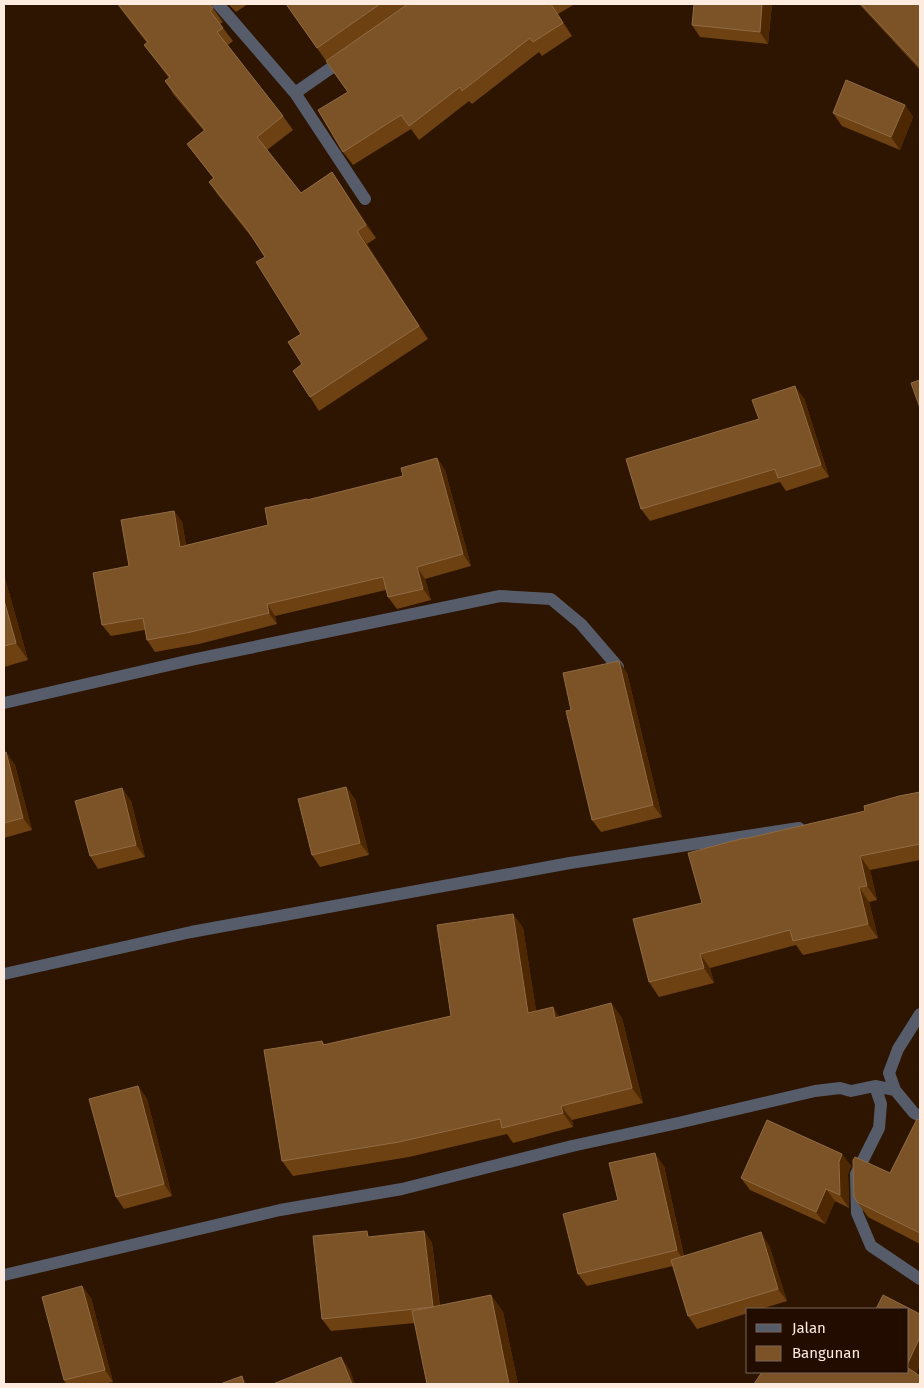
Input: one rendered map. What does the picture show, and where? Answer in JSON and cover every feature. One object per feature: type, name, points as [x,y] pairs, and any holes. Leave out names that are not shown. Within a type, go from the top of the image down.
[{"type":"street","points":[[218,4],[295,93],[364,199]]},
{"type":"street","points":[[295,93],[351,54]]},
{"type":"street","points":[[4,703],[191,660],[500,596],[551,599],[581,624],[618,666]]},
{"type":"street","points":[[4,974],[191,932],[561,864],[812,826]]},
{"type":"street","points":[[920,1014],[898,1049],[889,1073],[895,1090],[914,1113],[920,1116]]},
{"type":"street","points":[[4,1276],[280,1210],[402,1190],[572,1146],[816,1091],[840,1088],[851,1091],[874,1086],[895,1090]]},
{"type":"street","points":[[874,1086],[881,1104],[879,1128],[856,1174],[856,1213],[871,1246],[920,1279]]},
{"type":"building","points":[[118,4],[210,4],[213,8],[210,11],[223,28],[217,32],[283,116],[257,137],[301,193],[332,172],[366,225],[357,231],[419,326],[310,397],[293,371],[302,364],[288,342],[301,334],[256,262],[265,257],[247,229],[209,182],[214,178],[187,144],[205,130],[165,81],[170,77],[144,45],[148,42]]},
{"type":"building","points":[[286,4],[380,4],[317,48]]},
{"type":"building","points":[[408,4],[551,4],[563,23],[533,42],[530,38],[462,91],[460,87],[409,126],[401,115],[343,152],[318,110],[348,92],[326,61]]},
{"type":"building","points":[[694,4],[762,4],[760,32],[692,25]]},
{"type":"building","points":[[861,4],[920,4],[920,67]]},
{"type":"building","points":[[846,80],[905,105],[891,137],[833,113]]},
{"type":"building","points":[[920,380],[920,408],[911,383]]},
{"type":"building","points":[[795,386],[821,465],[778,478],[775,469],[641,509],[626,459],[759,419],[752,400]]},
{"type":"building","points":[[437,458],[463,554],[417,567],[423,589],[388,597],[383,577],[267,604],[269,613],[191,632],[147,640],[143,618],[102,625],[93,573],[129,566],[121,520],[174,511],[180,547],[268,525],[265,508],[307,500],[403,476],[401,468]]},
{"type":"building","points":[[4,600],[16,643],[4,646]]},
{"type":"building","points":[[619,661],[653,805],[592,820],[566,711],[571,710],[563,673]]},
{"type":"building","points":[[6,752],[23,818],[4,823],[4,753]]},
{"type":"building","points":[[346,787],[360,843],[312,855],[298,799]]},
{"type":"building","points":[[122,788],[136,845],[90,856],[75,801]]},
{"type":"building","points":[[920,792],[920,844],[860,856],[867,886],[859,887],[868,924],[793,941],[790,930],[700,954],[704,968],[649,982],[633,919],[702,903],[688,853],[744,838],[865,811],[864,806]]},
{"type":"building","points":[[513,914],[528,1013],[553,1007],[555,1018],[611,1003],[632,1088],[561,1106],[563,1113],[502,1128],[500,1119],[399,1142],[282,1161],[264,1050],[322,1041],[323,1045],[451,1016],[437,925]]},
{"type":"building","points":[[138,1086],[164,1184],[116,1197],[89,1099]]},
{"type":"building","points":[[917,1119],[920,1120],[920,1233],[857,1202],[854,1196],[853,1160],[855,1157],[890,1173]]},
{"type":"building","points":[[767,1120],[842,1154],[839,1162],[840,1195],[826,1189],[816,1212],[741,1178]]},
{"type":"building","points":[[655,1153],[677,1250],[578,1274],[563,1214],[618,1200],[609,1163]]},
{"type":"building","points":[[367,1231],[368,1237],[424,1231],[433,1307],[322,1319],[313,1236]]},
{"type":"building","points":[[761,1232],[778,1289],[688,1316],[671,1260]]},
{"type":"building","points":[[82,1286],[105,1370],[64,1380],[42,1297]]},
{"type":"building","points":[[491,1295],[509,1384],[427,1384],[412,1311]]},
{"type":"building","points":[[883,1295],[908,1308],[876,1308]]},
{"type":"building","points":[[909,1308],[920,1314],[920,1337],[909,1361]]},
{"type":"building","points":[[341,1357],[352,1384],[273,1384]]},
{"type":"building","points":[[909,1369],[920,1376],[920,1384],[754,1384],[761,1373],[909,1373]]},
{"type":"building","points":[[242,1376],[244,1384],[220,1384]]}]
